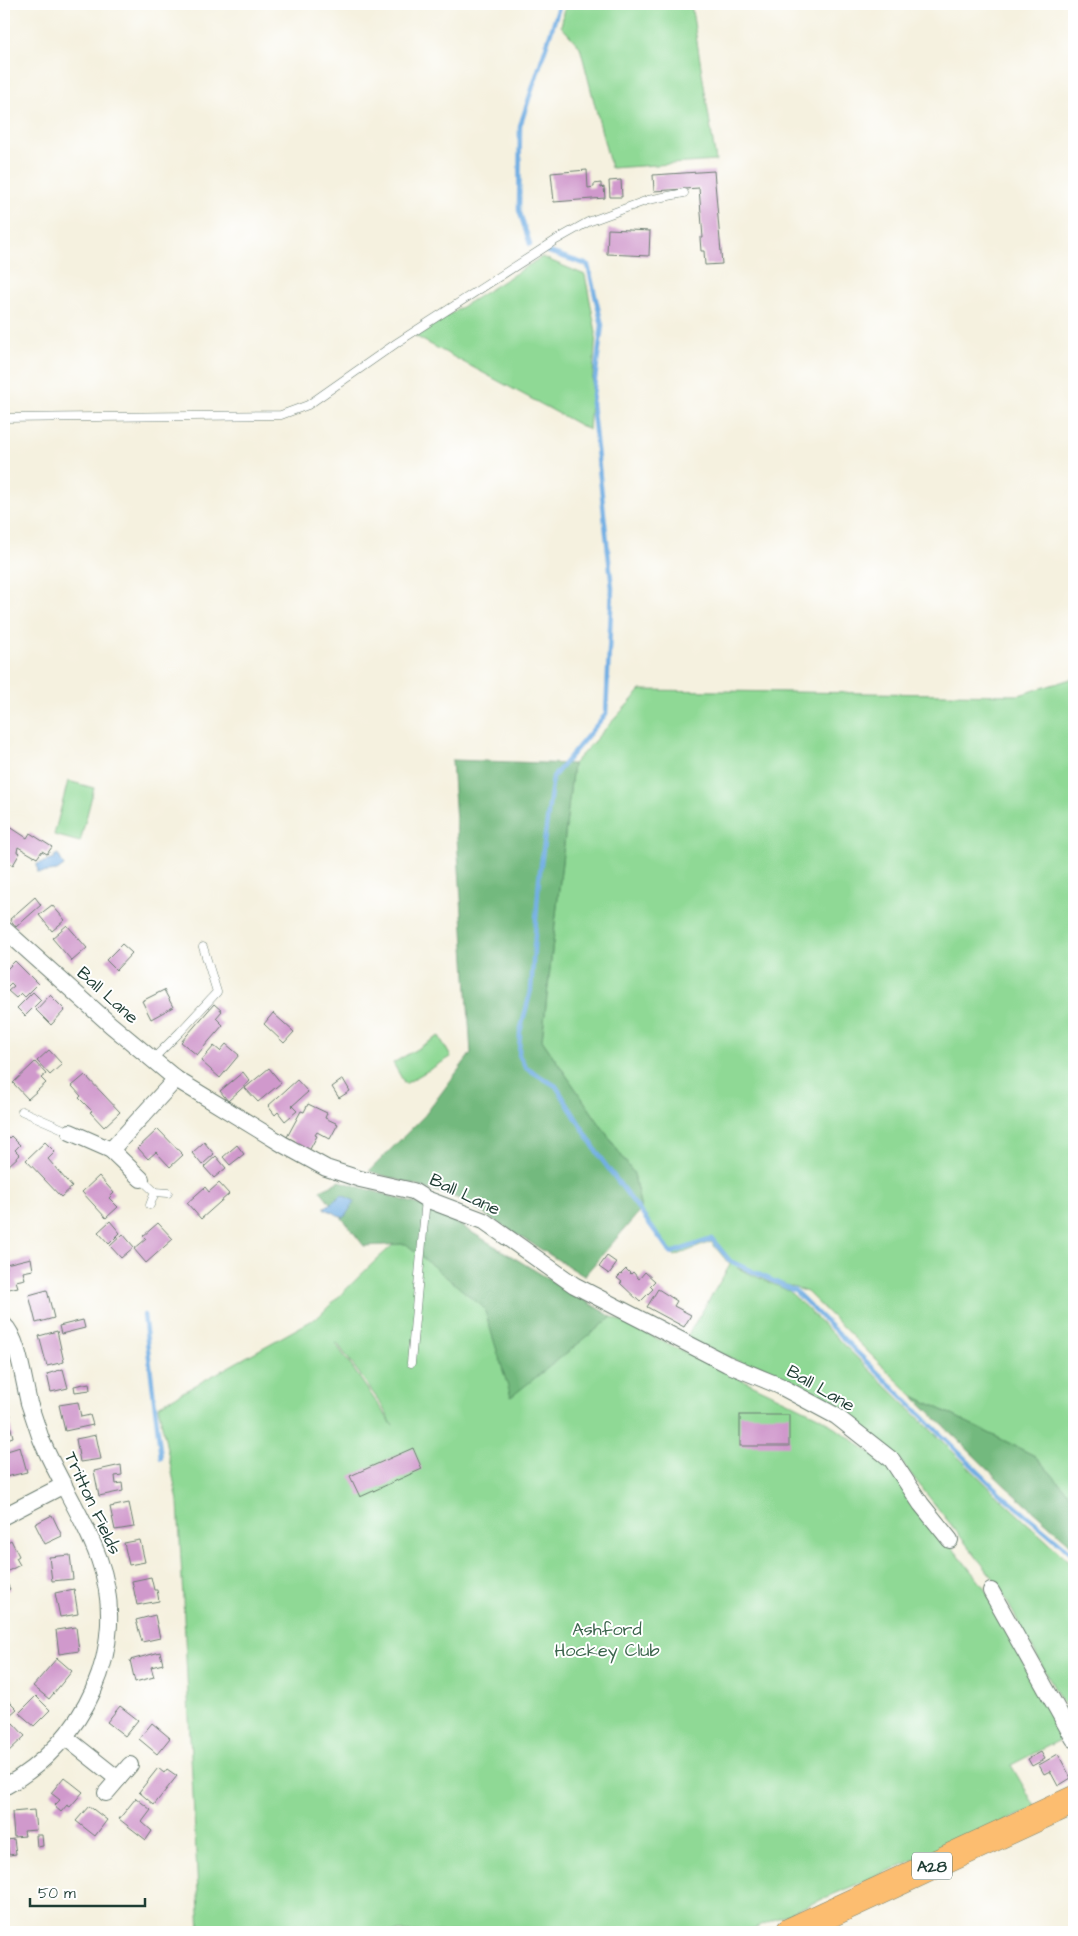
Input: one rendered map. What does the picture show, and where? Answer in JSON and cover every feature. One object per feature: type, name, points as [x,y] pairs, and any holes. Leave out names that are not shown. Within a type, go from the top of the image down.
[{"type":"highway","name":"A28","points":[[790,1932],[1074,1800]]},
{"type":"street","name":"Ball Lane","points":[[4,929],[176,1080],[284,1145],[326,1168],[360,1179],[413,1191],[426,1199],[484,1221],[574,1285],[726,1364],[780,1386],[836,1416],[892,1460],[921,1504],[950,1540]]},
{"type":"street","points":[[111,1150],[176,1080]]},
{"type":"street","points":[[70,1132],[111,1150],[141,1179]]},
{"type":"street","name":"Tritton Fields","points":[[4,1324],[12,1336],[42,1440],[86,1528],[99,1560],[106,1587],[108,1618],[106,1647],[97,1683],[83,1713],[65,1737],[32,1769],[4,1787]]},
{"type":"street","points":[[4,1516],[64,1486]]},
{"type":"street","points":[[991,1591],[1074,1740]]},
{"type":"street","points":[[65,1737],[118,1779]]},
{"type":"street","points":[[106,1793],[130,1765]]},
{"type":"lane","points":[[4,418],[281,415],[308,405],[398,342],[556,240],[588,222],[639,203],[684,193]]},
{"type":"lane","points":[[152,1060],[217,992],[203,947]]},
{"type":"lane","points":[[22,1111],[70,1132]]},
{"type":"lane","points":[[141,1179],[155,1192],[168,1193]]},
{"type":"lane","points":[[150,1205],[155,1192]]},
{"type":"lane","points":[[411,1363],[426,1199]]},
{"type":"green space","points":[[566,4],[691,4],[716,161],[611,168],[580,47],[561,26]]},
{"type":"green space","points":[[542,257],[585,275],[596,332],[589,430],[415,336]]},
{"type":"green space","points":[[1074,678],[1074,1499],[1035,1456],[912,1395],[807,1292],[737,1268],[789,1291],[1002,1500],[1074,1566],[1074,1694],[1063,1704],[997,1583],[899,1459],[837,1406],[686,1338],[730,1265],[711,1242],[675,1256],[641,1210],[634,1174],[542,1040],[573,764],[641,690],[1019,695]]},
{"type":"green space","points":[[452,760],[573,764],[542,1040],[634,1174],[641,1210],[584,1276],[460,1199],[369,1171],[425,1115],[471,1053]]},
{"type":"green space","points":[[68,781],[94,788],[80,842],[54,835]]},
{"type":"green space","points":[[439,1036],[451,1057],[405,1084],[393,1063]]},
{"type":"green space","points":[[340,1181],[433,1209],[612,1317],[511,1397],[484,1308],[406,1244],[364,1246],[320,1190]]},
{"type":"green space","name":"Ashford Hockey Club","points":[[433,1209],[612,1317],[820,1417],[884,1462],[983,1586],[1064,1738],[1011,1765],[1036,1808],[745,1932],[200,1932],[178,1501],[158,1406],[318,1317],[375,1261]],"holes":[[[337,1343],[381,1404],[393,1426]]]},
{"type":"green space","points":[[912,1395],[1035,1456],[1074,1499],[1074,1547],[1003,1484]]},
{"type":"water","points":[[58,854],[64,866],[57,871],[38,873],[37,864],[55,859],[54,856]]},
{"type":"water","points":[[342,1195],[355,1201],[344,1218],[324,1208]]},
{"type":"building","points":[[587,170],[588,188],[594,187],[594,184],[601,183],[601,188],[604,187],[605,198],[554,202],[551,173]]},
{"type":"building","points":[[714,171],[722,264],[705,265],[704,251],[701,251],[700,238],[703,238],[699,188],[654,191],[653,175]]},
{"type":"building","points":[[621,180],[622,197],[610,197],[609,181]]},
{"type":"building","points":[[608,229],[650,231],[649,256],[607,254]]},
{"type":"building","points":[[4,823],[27,838],[30,833],[52,847],[47,854],[42,851],[37,858],[18,847],[17,852],[20,853],[13,865],[9,862],[7,866],[4,864]]},
{"type":"building","points":[[35,897],[41,905],[16,927],[10,919]]},
{"type":"building","points":[[52,905],[65,920],[52,931],[39,915]]},
{"type":"building","points":[[67,925],[87,948],[72,961],[52,938]]},
{"type":"building","points":[[122,944],[132,953],[116,970],[106,960]]},
{"type":"building","points":[[15,961],[38,984],[25,997],[21,993],[16,998],[8,991],[14,986],[11,983],[6,988],[4,985],[4,972]]},
{"type":"building","points":[[164,990],[173,1007],[151,1019],[142,1001]]},
{"type":"building","points":[[33,992],[41,1000],[25,1016],[17,1008]]},
{"type":"building","points":[[50,995],[65,1010],[51,1025],[36,1010]]},
{"type":"building","points":[[214,1004],[222,1011],[216,1018],[223,1025],[197,1055],[181,1042]]},
{"type":"building","points":[[273,1013],[294,1032],[284,1043],[264,1024]]},
{"type":"building","points":[[226,1044],[239,1055],[220,1078],[201,1061],[214,1046],[220,1051]]},
{"type":"building","points":[[49,1050],[62,1064],[50,1075],[37,1061]]},
{"type":"building","points":[[35,1062],[46,1074],[41,1078],[46,1083],[28,1099],[13,1083]]},
{"type":"building","points":[[269,1068],[281,1083],[258,1102],[245,1088]]},
{"type":"building","points":[[243,1072],[250,1081],[228,1101],[220,1091]]},
{"type":"building","points":[[85,1075],[120,1112],[104,1127],[79,1098],[81,1096],[72,1086]]},
{"type":"building","points":[[343,1079],[350,1091],[339,1098],[332,1087]]},
{"type":"building","points":[[297,1080],[308,1092],[292,1106],[297,1111],[285,1121],[278,1112],[275,1115],[268,1106]]},
{"type":"building","points":[[308,1104],[327,1113],[325,1118],[338,1124],[330,1139],[317,1132],[315,1135],[317,1136],[309,1151],[287,1137],[301,1111],[304,1112]]},
{"type":"building","points":[[158,1129],[183,1155],[170,1167],[156,1152],[148,1159],[138,1148]]},
{"type":"building","points":[[11,1136],[20,1145],[15,1150],[20,1155],[7,1167],[4,1163],[4,1139],[6,1141]]},
{"type":"building","points":[[45,1142],[55,1152],[48,1159],[72,1187],[61,1197],[26,1160]]},
{"type":"building","points":[[204,1142],[214,1154],[202,1165],[192,1153]]},
{"type":"building","points":[[237,1145],[244,1154],[230,1165],[223,1157]]},
{"type":"building","points":[[216,1156],[226,1168],[214,1178],[204,1167]]},
{"type":"building","points":[[99,1176],[114,1193],[109,1198],[118,1207],[106,1218],[82,1192]]},
{"type":"building","points":[[219,1183],[229,1194],[201,1219],[187,1203],[205,1187],[209,1192]]},
{"type":"building","points":[[110,1221],[120,1233],[109,1244],[98,1232]]},
{"type":"building","points":[[158,1223],[173,1239],[146,1263],[134,1249],[146,1239],[143,1236]]},
{"type":"building","points":[[123,1234],[134,1247],[121,1258],[110,1246]]},
{"type":"building","points":[[607,1256],[617,1263],[609,1274],[599,1267]]},
{"type":"building","points":[[31,1258],[33,1270],[23,1272],[25,1279],[16,1281],[18,1287],[4,1290],[4,1269],[7,1268],[6,1264]]},
{"type":"building","points":[[626,1269],[631,1274],[633,1272],[639,1279],[645,1272],[655,1281],[650,1286],[653,1289],[640,1302],[617,1278]]},
{"type":"building","points":[[658,1289],[677,1301],[674,1306],[691,1315],[684,1327],[647,1307]]},
{"type":"building","points":[[47,1290],[54,1318],[36,1323],[29,1295]]},
{"type":"building","points":[[83,1320],[85,1328],[61,1334],[59,1326]]},
{"type":"building","points":[[57,1331],[64,1362],[47,1366],[39,1336]]},
{"type":"building","points":[[63,1369],[68,1388],[51,1392],[47,1374]]},
{"type":"building","points":[[89,1383],[90,1390],[75,1392],[74,1386]]},
{"type":"building","points":[[78,1402],[81,1417],[90,1415],[93,1425],[65,1431],[59,1405]]},
{"type":"building","points":[[9,1408],[11,1416],[8,1416],[13,1437],[4,1440],[4,1409]]},
{"type":"building","points":[[740,1415],[789,1415],[789,1446],[740,1446]]},
{"type":"building","points":[[96,1435],[101,1459],[80,1462],[76,1439]]},
{"type":"building","points":[[20,1447],[27,1472],[6,1477],[4,1452]]},
{"type":"building","points":[[413,1448],[422,1469],[360,1497],[350,1476]]},
{"type":"building","points":[[121,1465],[122,1475],[115,1476],[116,1484],[122,1483],[123,1491],[99,1496],[94,1471]]},
{"type":"building","points":[[129,1503],[134,1527],[115,1530],[110,1507]]},
{"type":"building","points":[[52,1515],[62,1536],[45,1544],[35,1524]]},
{"type":"building","points":[[11,1540],[19,1556],[16,1558],[20,1565],[4,1573],[4,1544]]},
{"type":"building","points":[[140,1540],[145,1562],[129,1565],[124,1543]]},
{"type":"building","points":[[70,1555],[73,1579],[52,1581],[49,1557]]},
{"type":"building","points":[[151,1577],[154,1590],[157,1590],[159,1601],[137,1605],[132,1581]]},
{"type":"building","points":[[4,1578],[10,1589],[4,1592]]},
{"type":"building","points":[[74,1589],[78,1614],[60,1617],[55,1593]]},
{"type":"building","points":[[155,1615],[160,1638],[142,1642],[136,1620]]},
{"type":"building","points":[[76,1627],[79,1651],[59,1654],[56,1630]]},
{"type":"building","points":[[160,1652],[163,1664],[151,1667],[154,1677],[135,1682],[130,1660]]},
{"type":"building","points":[[57,1658],[72,1671],[49,1699],[33,1686]]},
{"type":"building","points":[[4,1696],[17,1709],[10,1715],[4,1709]]},
{"type":"building","points":[[36,1696],[50,1710],[34,1726],[19,1713]]},
{"type":"building","points":[[120,1706],[138,1720],[125,1736],[107,1722]]},
{"type":"building","points":[[13,1723],[25,1736],[7,1753],[4,1750],[4,1731]]},
{"type":"building","points":[[152,1723],[170,1738],[157,1754],[139,1739]]},
{"type":"building","points":[[1041,1752],[1045,1759],[1032,1766],[1028,1759]]},
{"type":"building","points":[[1058,1754],[1071,1778],[1058,1786],[1050,1771],[1044,1774],[1039,1765]]},
{"type":"building","points":[[158,1768],[164,1773],[167,1769],[177,1776],[154,1805],[139,1792]]},
{"type":"building","points":[[64,1777],[83,1792],[70,1807],[67,1805],[61,1812],[54,1806],[60,1800],[51,1793]]},
{"type":"building","points":[[136,1798],[151,1810],[142,1822],[152,1831],[146,1840],[119,1819]]},
{"type":"building","points":[[89,1806],[107,1820],[95,1836],[76,1821]]},
{"type":"building","points":[[34,1810],[36,1830],[24,1831],[25,1836],[14,1837],[12,1812]]},
{"type":"building","points":[[36,1835],[42,1835],[43,1846],[37,1847]]},
{"type":"building","points":[[14,1839],[16,1854],[9,1855],[7,1840]]},
{"type":"waterway","points":[[530,244],[519,210],[520,126],[560,4]]},
{"type":"waterway","points":[[543,250],[588,265],[602,325],[592,403],[612,588],[606,714],[553,777],[539,879],[531,990],[520,1032],[519,1055],[526,1068],[556,1086],[602,1160],[671,1253],[712,1239],[730,1261],[795,1291],[1002,1495],[1074,1555]]},
{"type":"waterway","points":[[144,1315],[161,1458]]}]
